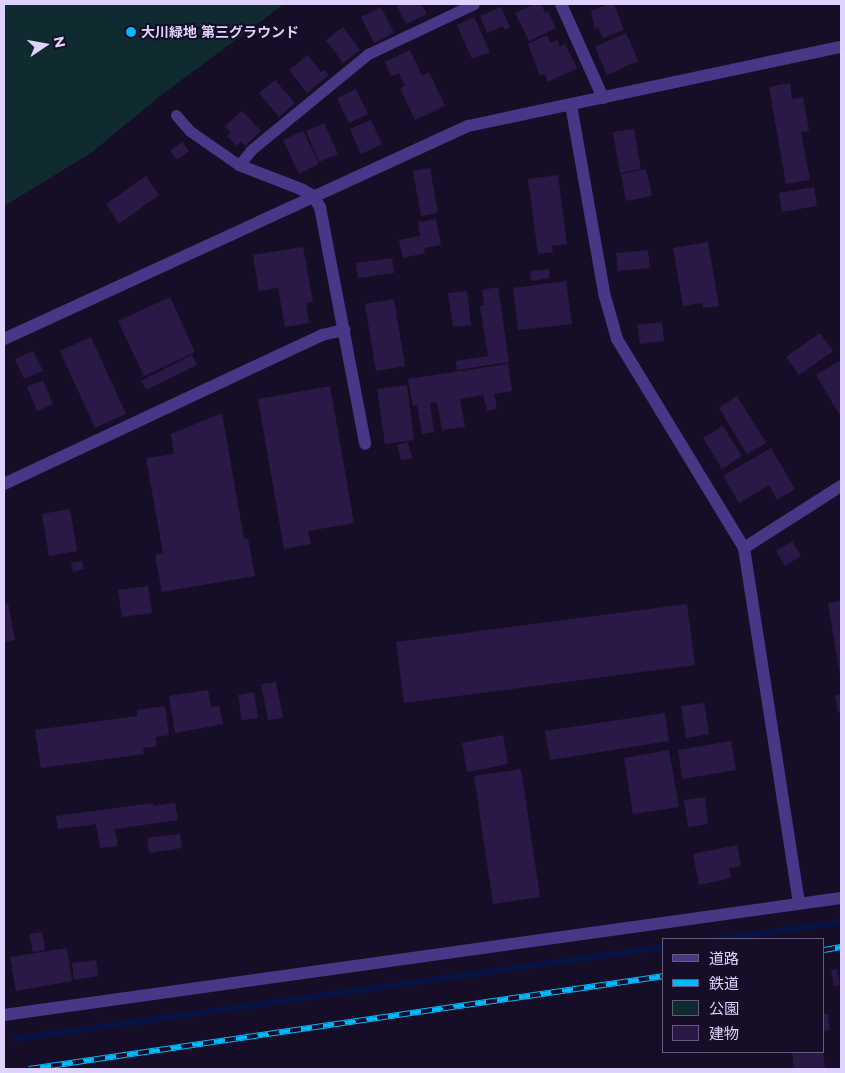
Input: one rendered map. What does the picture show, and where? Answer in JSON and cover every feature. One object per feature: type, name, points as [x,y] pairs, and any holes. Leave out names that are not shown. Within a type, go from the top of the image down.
[{"type":"street","points":[[561,4],[603,98]]},
{"type":"street","points":[[4,339],[468,126],[841,47]]},
{"type":"street","points":[[571,104],[604,293],[617,339],[744,548],[799,904]]},
{"type":"street","points":[[239,165],[312,196],[323,219],[365,444]]},
{"type":"street","points":[[4,484],[322,335],[344,330]]},
{"type":"street","points":[[744,548],[841,486]]},
{"type":"street","points":[[4,1015],[841,898]]},
{"type":"lane","points":[[176,115],[190,131],[239,165],[251,150],[368,54],[474,4]]},
{"type":"green space","points":[[4,4],[284,4],[160,96],[91,153],[4,206]]},
{"type":"building","points":[[396,4],[421,4],[427,14],[406,24]]},
{"type":"building","points":[[534,4],[541,4],[545,13],[548,11],[556,28],[529,41],[515,13]]},
{"type":"building","points":[[614,4],[624,30],[603,38],[598,27],[595,29],[591,11]]},
{"type":"building","points":[[381,7],[394,33],[374,43],[361,17]]},
{"type":"building","points":[[501,7],[510,27],[504,30],[503,26],[487,33],[480,16]]},
{"type":"building","points":[[474,17],[490,52],[472,59],[457,25]]},
{"type":"building","points":[[343,27],[360,50],[343,63],[326,40]]},
{"type":"building","points":[[626,33],[638,61],[607,75],[595,47]]},
{"type":"building","points":[[547,35],[550,43],[557,40],[560,47],[565,44],[577,68],[548,82],[545,74],[540,76],[528,44]]},
{"type":"building","points":[[410,50],[422,76],[429,72],[445,106],[415,120],[400,88],[405,86],[399,73],[391,76],[385,62]]},
{"type":"building","points":[[308,55],[321,72],[324,70],[329,75],[307,93],[289,70]]},
{"type":"building","points":[[275,80],[295,103],[279,117],[259,93]]},
{"type":"building","points":[[790,83],[792,99],[803,97],[809,131],[801,132],[810,180],[786,184],[769,87]]},
{"type":"building","points":[[356,89],[368,114],[349,123],[337,98]]},
{"type":"building","points":[[242,111],[261,131],[245,146],[241,141],[237,146],[227,136],[231,133],[225,126]]},
{"type":"building","points":[[371,120],[382,144],[361,154],[350,129]]},
{"type":"building","points":[[324,123],[338,154],[319,162],[306,131]]},
{"type":"building","points":[[634,129],[641,169],[620,173],[613,132]]},
{"type":"building","points":[[303,131],[319,164],[299,174],[283,140]]},
{"type":"building","points":[[182,142],[189,151],[177,160],[170,151]]},
{"type":"building","points":[[430,168],[438,213],[421,216],[413,171]]},
{"type":"building","points":[[646,169],[652,196],[626,201],[621,174]]},
{"type":"building","points":[[558,175],[567,244],[552,246],[553,252],[538,254],[528,179]]},
{"type":"building","points":[[146,176],[159,195],[119,224],[106,204]]},
{"type":"building","points":[[814,187],[817,206],[782,212],[779,193]]},
{"type":"building","points":[[436,219],[441,245],[424,248],[425,253],[403,258],[399,240],[420,236],[418,222]]},
{"type":"building","points":[[708,242],[719,306],[703,308],[702,303],[683,306],[673,248]]},
{"type":"building","points":[[303,247],[313,302],[306,303],[309,323],[285,327],[278,288],[259,291],[253,255]]},
{"type":"building","points":[[648,250],[650,268],[618,271],[616,253]]},
{"type":"building","points":[[392,258],[394,273],[358,278],[356,263]]},
{"type":"building","points":[[549,269],[550,278],[531,281],[530,271]]},
{"type":"building","points":[[566,281],[572,324],[518,330],[513,288]]},
{"type":"building","points":[[498,287],[509,362],[457,370],[456,361],[488,356],[480,306],[484,305],[482,290]]},
{"type":"building","points":[[467,291],[471,325],[453,327],[448,293]]},
{"type":"building","points":[[170,297],[195,352],[144,376],[118,321]]},
{"type":"building","points":[[394,299],[405,366],[376,371],[365,304]]},
{"type":"building","points":[[662,322],[664,341],[640,344],[637,325]]},
{"type":"building","points":[[820,333],[833,351],[799,375],[786,357]]},
{"type":"building","points":[[91,337],[126,414],[95,428],[60,351]]},
{"type":"building","points":[[33,351],[43,371],[24,379],[15,359]]},
{"type":"building","points":[[192,355],[197,365],[146,390],[141,381]]},
{"type":"building","points":[[839,361],[841,365],[841,417],[816,375]]},
{"type":"building","points":[[508,364],[512,391],[494,394],[497,409],[487,411],[483,395],[460,399],[465,427],[442,430],[437,402],[430,403],[434,432],[422,434],[417,405],[413,406],[408,379]]},
{"type":"building","points":[[43,380],[53,404],[37,411],[27,387]]},
{"type":"building","points":[[407,385],[414,440],[385,444],[377,389]]},
{"type":"building","points":[[330,386],[354,523],[308,531],[311,544],[284,549],[258,399]]},
{"type":"building","points":[[737,396],[766,443],[747,454],[719,408]]},
{"type":"building","points":[[222,413],[244,539],[248,539],[255,576],[162,592],[155,555],[163,553],[146,458],[174,454],[171,434]]},
{"type":"building","points":[[723,426],[742,456],[722,469],[703,438]]},
{"type":"building","points":[[408,442],[412,458],[401,460],[397,445]]},
{"type":"building","points":[[771,448],[795,489],[777,500],[769,485],[739,503],[723,476]]},
{"type":"building","points":[[70,509],[77,551],[49,556],[42,514]]},
{"type":"building","points":[[792,541],[801,556],[785,566],[776,551]]},
{"type":"building","points":[[82,561],[84,569],[73,572],[71,563]]},
{"type":"building","points":[[148,586],[152,613],[122,617],[118,590]]},
{"type":"building","points":[[841,601],[841,676],[840,676],[828,603]]},
{"type":"building","points":[[8,603],[15,640],[4,642],[4,604]]},
{"type":"building","points":[[687,604],[695,665],[404,703],[396,642]]},
{"type":"building","points":[[276,682],[283,718],[268,720],[261,684]]},
{"type":"building","points":[[208,690],[211,707],[219,706],[223,724],[175,733],[169,696]]},
{"type":"building","points":[[254,692],[258,718],[242,720],[238,695]]},
{"type":"building","points":[[841,694],[841,712],[838,713],[835,695]]},
{"type":"building","points":[[704,703],[709,734],[686,738],[681,706]]},
{"type":"building","points":[[165,706],[169,735],[155,737],[157,746],[143,748],[144,754],[41,768],[35,730],[137,716],[137,710]]},
{"type":"building","points":[[665,713],[669,741],[550,760],[545,731]]},
{"type":"building","points":[[503,735],[508,764],[467,772],[462,743]]},
{"type":"building","points":[[731,741],[736,770],[682,779],[678,750]]},
{"type":"building","points":[[669,750],[679,807],[633,814],[624,758]]},
{"type":"building","points":[[521,769],[540,897],[493,904],[474,776]]},
{"type":"building","points":[[705,797],[708,824],[688,827],[684,800]]},
{"type":"building","points":[[153,803],[153,806],[175,803],[178,820],[115,829],[118,846],[100,848],[96,824],[58,829],[56,816]]},
{"type":"building","points":[[180,834],[182,848],[149,853],[147,838]]},
{"type":"building","points":[[737,845],[741,866],[729,868],[731,878],[699,885],[693,854]]},
{"type":"building","points":[[42,932],[45,950],[33,952],[29,934]]},
{"type":"building","points":[[67,948],[72,981],[16,991],[10,957]]},
{"type":"building","points":[[96,960],[98,976],[74,980],[72,963]]},
{"type":"building","points":[[837,969],[839,979],[833,980],[831,970]]},
{"type":"building","points":[[839,979],[840,985],[834,986],[833,980]]},
{"type":"building","points":[[825,1014],[828,1014],[830,1030],[825,1031]]},
{"type":"building","points":[[792,1053],[823,1053],[825,1069],[794,1069]]},
{"type":"waterway","points":[[726,938],[841,922]]},
{"type":"waterway","points":[[15,1039],[662,947]]},
{"type":"railway","points":[[825,950],[841,947]]},
{"type":"railway","points":[[29,1069],[662,976]]},
{"type":"place","name":"大川緑地 第三グラウンド","points":[[131,32]]}]
